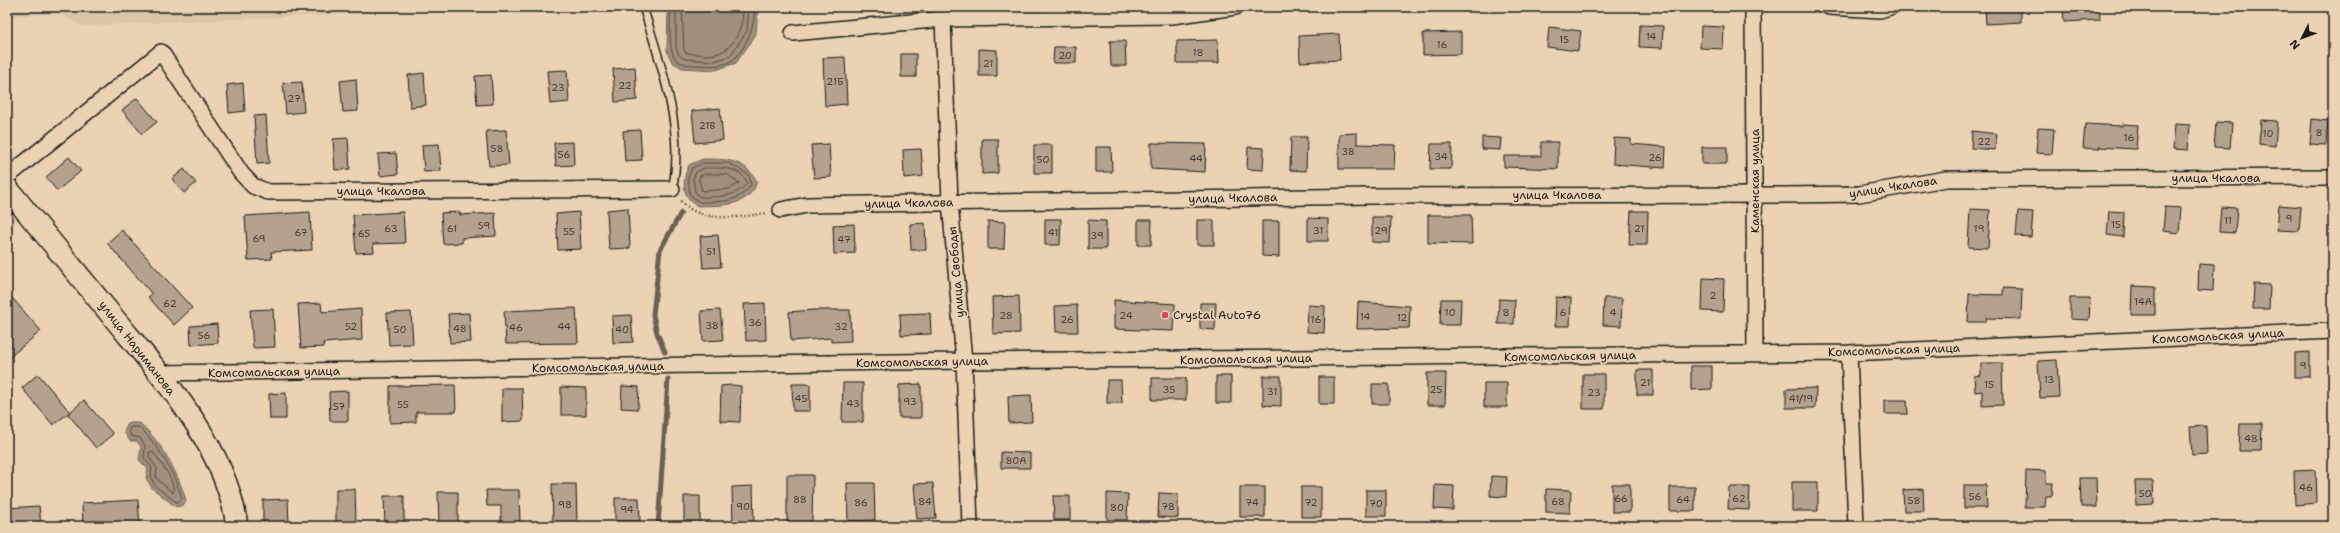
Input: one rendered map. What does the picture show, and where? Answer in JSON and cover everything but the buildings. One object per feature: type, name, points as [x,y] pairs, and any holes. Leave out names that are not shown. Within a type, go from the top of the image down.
[{"type":"main road","name":"улица Нариманова","points":[[7,188],[159,373],[208,443],[224,475],[235,513],[237,526]]},
{"type":"street","points":[[793,33],[943,19],[1172,16],[1235,7]]},
{"type":"street","name":"Каменская улица","points":[[1752,7],[1755,195],[1755,354]]},
{"type":"street","points":[[1829,7],[1880,10],[1890,7]]},
{"type":"street","name":"улица Свободы","points":[[943,19],[950,202],[964,361],[970,526]]},
{"type":"street","name":"улица Чкалова","points":[[7,177],[161,52],[241,173],[253,186],[268,192],[672,189]]},
{"type":"street","name":"улица Чкалова","points":[[781,210],[807,205],[950,202],[1372,196],[1859,194],[1946,179],[2333,178]]},
{"type":"street","name":"Комсомольская улица","points":[[159,373],[964,361],[1849,353],[2333,331]]},
{"type":"street","points":[[1849,353],[1856,526]]},
{"type":"lane","points":[[643,7],[659,61],[674,128],[677,169],[672,189]]},
{"type":"path","points":[[672,189],[686,206],[698,215],[742,217],[781,210]]},
{"type":"shaded area","points":[[7,7],[503,7],[81,26],[58,13],[7,17]]},
{"type":"water","points":[[668,7],[758,7],[756,34],[736,63],[716,70],[682,68],[672,62],[667,51]]},
{"type":"water","points":[[703,159],[727,160],[741,165],[752,174],[757,182],[753,190],[747,197],[740,201],[724,205],[698,206],[688,198],[684,188],[684,183],[689,165]]},
{"type":"water","points":[[128,423],[140,423],[156,440],[174,468],[186,500],[183,505],[176,507],[152,488],[146,478],[148,469],[139,460],[141,447],[137,441],[130,441],[124,432]]},
{"type":"waterway","points":[[665,352],[657,333],[653,315],[660,250],[681,213]]},
{"type":"waterway","points":[[658,526],[668,379]]},
{"type":"place","name":"Crystal Auto76","points":[[1165,315]]}]
